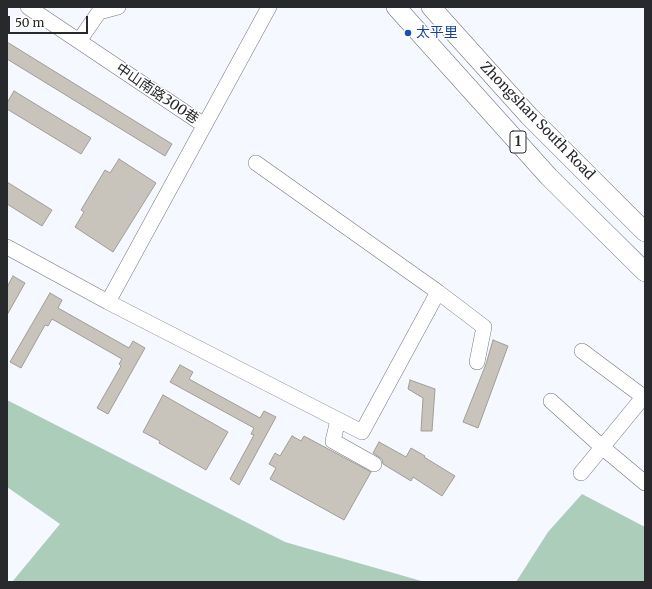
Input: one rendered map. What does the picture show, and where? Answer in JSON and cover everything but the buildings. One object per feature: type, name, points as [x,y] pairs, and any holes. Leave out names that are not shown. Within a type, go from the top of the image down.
[{"type":"main road","name":"Zhongshan South Road","points":[[396,7],[549,177],[645,272]]},
{"type":"main road","name":"Zhongshan South Road","points":[[431,7],[528,116],[645,232]]},
{"type":"street","name":"中山南路300巷","points":[[28,7],[204,125],[269,7]]},
{"type":"street","points":[[79,41],[99,12],[118,7]]},
{"type":"street","points":[[108,302],[204,125]]},
{"type":"street","points":[[256,162],[438,292],[484,327],[477,362]]},
{"type":"street","points":[[7,247],[108,302],[362,432],[438,292]]},
{"type":"street","points":[[581,473],[644,397],[582,351]]},
{"type":"street","points":[[552,401],[602,447],[645,483]]},
{"type":"street","points":[[338,420],[333,441],[374,464]]},
{"type":"green space","points":[[7,400],[285,542],[425,582],[12,582],[60,524],[7,487]]},
{"type":"green space","points":[[582,494],[645,527],[645,582],[516,582],[548,532]]},
{"type":"place","name":"太平里","points":[[408,33]]}]
